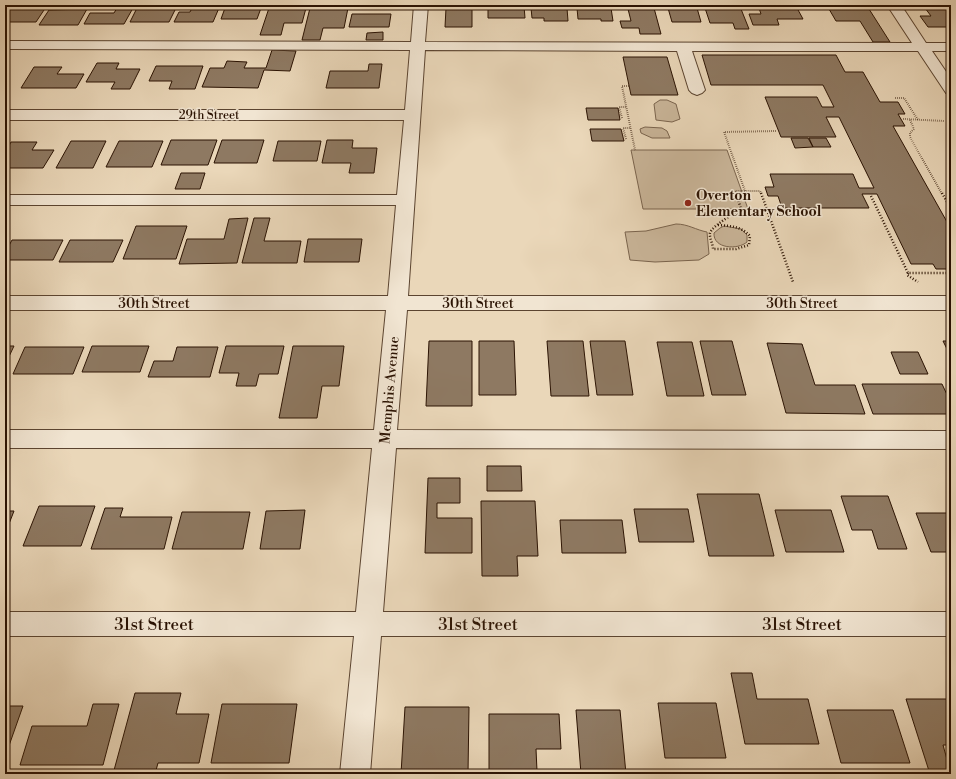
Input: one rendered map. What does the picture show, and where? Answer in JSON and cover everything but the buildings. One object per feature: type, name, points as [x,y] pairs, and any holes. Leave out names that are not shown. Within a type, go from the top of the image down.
[{"type":"street","name":"Memphis Avenue","points":[[355,774],[397,303],[421,5]]},
{"type":"street","points":[[894,5],[951,90]]},
{"type":"street","points":[[5,45],[951,47]]},
{"type":"street","points":[[683,46],[697,90]]},
{"type":"street","name":"29th Street","points":[[5,115],[412,115]]},
{"type":"street","points":[[5,200],[405,200]]},
{"type":"street","name":"30th Street","points":[[5,303],[951,303]]},
{"type":"street","points":[[5,439],[951,440]]},
{"type":"street","name":"31st Street","points":[[5,624],[951,624]]},
{"type":"path","points":[[629,86],[622,86],[635,150]]},
{"type":"path","points":[[895,98],[904,98],[918,120]]},
{"type":"path","points":[[622,118],[619,107],[627,107]]},
{"type":"path","points":[[903,119],[944,121]]},
{"type":"path","points":[[910,120],[914,129],[910,133],[910,137],[951,209]]},
{"type":"path","points":[[626,139],[622,128],[631,128]]},
{"type":"path","points":[[745,191],[724,132],[776,131]]},
{"type":"path","points":[[718,225],[735,226],[747,231],[751,238],[749,245],[735,250],[713,249],[710,233],[718,225],[741,209],[735,191],[760,191],[793,282]]},
{"type":"path","points":[[871,196],[908,272],[907,274],[918,282]]},
{"type":"path","points":[[908,272],[951,273]]},
{"type":"path","points":[[947,272],[951,281]]},
{"type":"shaded area","points":[[660,100],[667,100],[676,104],[680,119],[672,122],[656,120],[654,104]]},
{"type":"shaded area","points":[[645,127],[662,128],[667,131],[670,138],[652,138],[641,133],[640,129]]},
{"type":"shaded area","points":[[631,150],[727,150],[748,209],[643,209]]},
{"type":"shaded area","points":[[676,224],[707,232],[709,254],[699,260],[655,262],[630,260],[625,232],[646,231]]},
{"type":"shaded area","points":[[724,226],[741,229],[747,235],[747,242],[743,245],[732,247],[722,245],[717,242],[714,233]]},
{"type":"place","name":"Overton Elementary School","points":[[688,203]]}]
